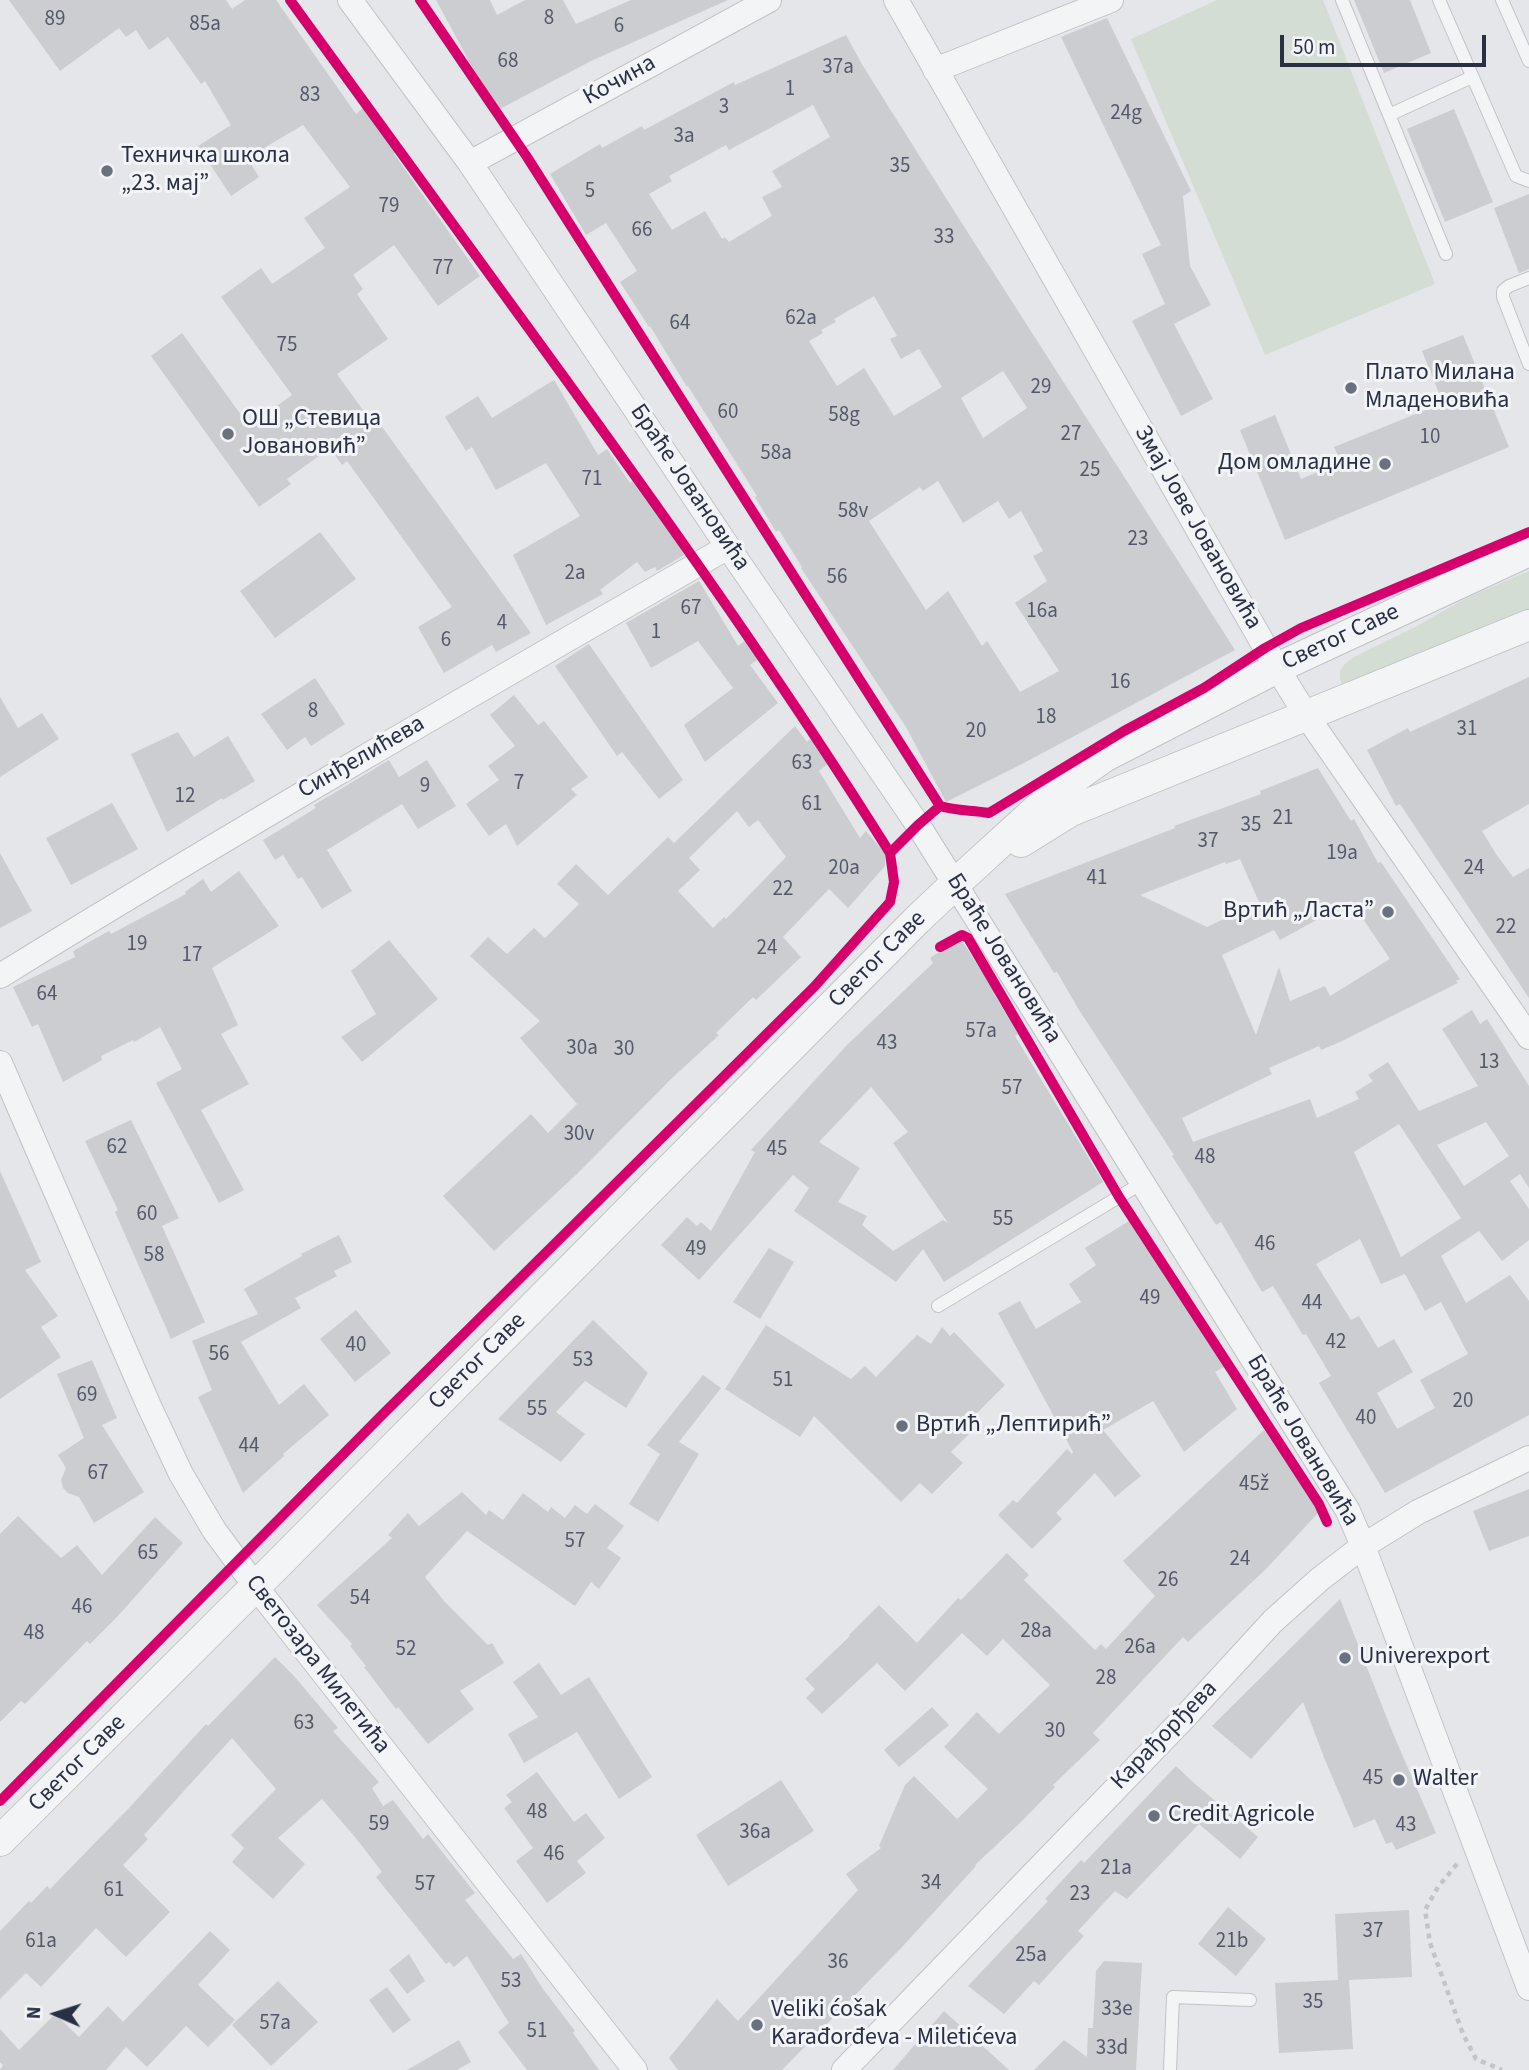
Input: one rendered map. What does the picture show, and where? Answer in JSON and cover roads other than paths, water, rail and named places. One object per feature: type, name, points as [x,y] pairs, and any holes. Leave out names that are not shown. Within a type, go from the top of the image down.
[{"type":"street","name":"Браће Јовановића","points":[[350,0],[470,163],[956,883],[1348,1511],[1529,1989]]},
{"type":"street","name":"Кочина","points":[[470,163],[769,0]]},
{"type":"street","name":"Змај Јове Јовановића","points":[[895,0],[1277,668],[1306,715],[1529,1037]]},
{"type":"street","points":[[935,71],[1111,0]]},
{"type":"street","name":"Синђелићева","points":[[0,976],[347,766],[728,547]]},
{"type":"street","name":"Светог Саве","points":[[0,1841],[956,883],[1059,789],[1104,757],[1277,668],[1529,551]]},
{"type":"street","name":"Светог Саве","points":[[956,883],[1071,811],[1529,625]]},
{"type":"street","name":"Светозара Милетића","points":[[0,1063],[144,1394],[181,1474],[214,1530],[635,2070]]},
{"type":"street","name":"Карађорђева","points":[[844,2070],[1174,1728],[1273,1621],[1363,1546],[1418,1512],[1529,1458]]},
{"type":"lane","points":[[1342,0],[1446,254]]},
{"type":"lane","points":[[1439,0],[1516,176],[1529,181]]},
{"type":"lane","points":[[1502,0],[1529,61]]},
{"type":"lane","points":[[1389,115],[1472,78]]},
{"type":"lane","points":[[1529,278],[1503,291],[1529,364]]},
{"type":"lane","points":[[938,1306],[1142,1183]]},
{"type":"lane","points":[[1170,2070],[1173,1997],[1250,2000]]},
{"type":"place","name":"Техничка школа „23. мај”","points":[[107,171]]},
{"type":"place","name":"Плато Милана Младеновића","points":[[1351,388]]},
{"type":"place","name":"ОШ „Стевица Јовановић”","points":[[228,434]]},
{"type":"place","name":"Дом омладине","points":[[1385,464]]},
{"type":"place","name":"Вртић „Ласта”","points":[[1388,912]]},
{"type":"place","name":"Вртић „Лептирић”","points":[[902,1426]]},
{"type":"place","name":"Univerexport","points":[[1345,1658]]},
{"type":"place","name":"Walter","points":[[1399,1780]]},
{"type":"place","name":"Credit Agricole","points":[[1154,1816]]},
{"type":"place","name":"Veliki ćošak Karađorđeva - Miletićeva","points":[[757,2025]]}]
